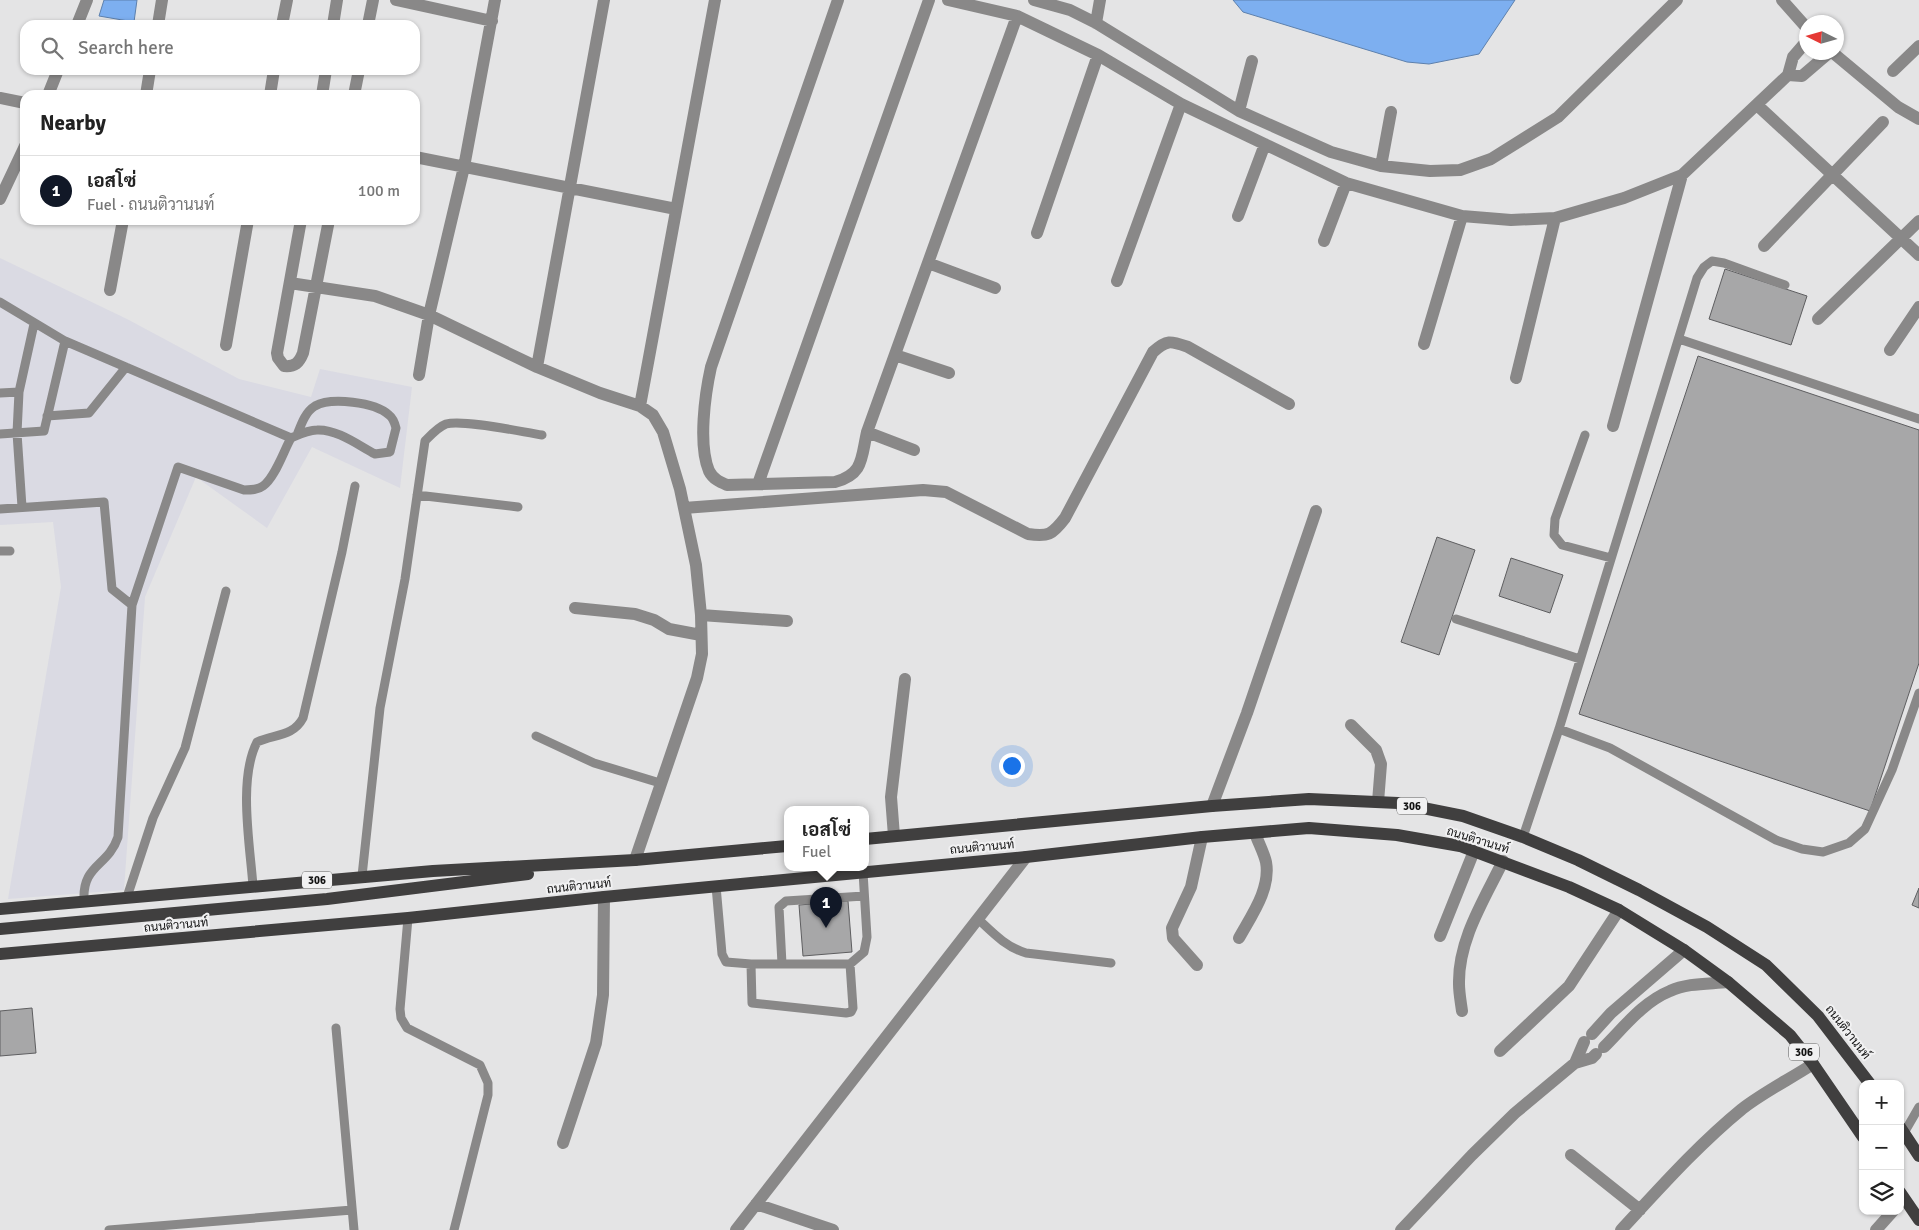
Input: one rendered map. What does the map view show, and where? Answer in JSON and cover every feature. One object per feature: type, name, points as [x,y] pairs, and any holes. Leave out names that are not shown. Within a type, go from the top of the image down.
[{"type":"main road","name":"ถนนติวานนท์","points":[[869,839],[1212,806],[1308,799],[1398,803],[1462,816],[1522,836],[1578,860],[1707,927],[1766,965],[1818,1016],[1867,1080]]},
{"type":"main road","name":"ถนนติวานนท์","points":[[0,954],[408,918],[604,897],[1026,857],[1202,837],[1309,828],[1397,835],[1460,846],[1569,886],[1619,910],[1684,950],[1728,982],[1790,1035],[1813,1064],[1859,1131]]},
{"type":"main road","name":"ถนนติวานนท์","points":[[0,909],[433,870],[635,860],[784,846]]},
{"type":"main road","name":"306","points":[[0,929],[326,899],[635,860]]},
{"type":"main road","points":[[1904,1133],[1919,1156]]},
{"type":"main road","points":[[1904,1201],[1919,1220]]},
{"type":"street","points":[[79,20],[87,0]]},
{"type":"street","points":[[159,20],[162,0]]},
{"type":"street","points":[[283,20],[287,0]]},
{"type":"street","points":[[334,20],[336,0]]},
{"type":"street","points":[[369,20],[373,0]]},
{"type":"street","points":[[396,0],[492,21]]},
{"type":"street","points":[[419,375],[429,315],[464,167],[496,0]]},
{"type":"street","points":[[537,367],[604,0]]},
{"type":"street","points":[[640,406],[715,0]]},
{"type":"street","points":[[838,0],[711,367],[705,398],[705,450],[710,471],[717,480],[727,485],[820,484],[849,478],[858,468],[867,432],[1017,16]]},
{"type":"street","points":[[758,484],[928,0]]},
{"type":"street","points":[[948,0],[1017,16],[1098,54],[1181,104],[1346,183],[1462,216],[1511,220],[1555,218],[1624,198],[1682,175],[1788,76],[1793,57],[1799,50]]},
{"type":"street","points":[[1034,0],[1070,10],[1096,22],[1238,111],[1331,152],[1381,166],[1430,171],[1460,170],[1491,159],[1558,117],[1677,0]]},
{"type":"street","points":[[1096,22],[1100,0]]},
{"type":"street","points":[[1782,0],[1799,19]]},
{"type":"street","points":[[1893,71],[1919,46]]},
{"type":"street","points":[[1038,233],[1098,54]]},
{"type":"street","points":[[1788,76],[1802,76],[1821,60]]},
{"type":"street","points":[[1841,60],[1898,107],[1919,119]]},
{"type":"street","points":[[1238,111],[1252,61]]},
{"type":"street","points":[[50,90],[56,75]]},
{"type":"street","points":[[147,90],[149,75]]},
{"type":"street","points":[[271,90],[273,75]]},
{"type":"street","points":[[323,90],[325,75]]},
{"type":"street","points":[[355,90],[358,75]]},
{"type":"street","points":[[0,98],[20,102]]},
{"type":"street","points":[[1116,281],[1181,104]]},
{"type":"street","points":[[1757,105],[1919,255]]},
{"type":"street","points":[[1381,166],[1391,112]]},
{"type":"street","points":[[1764,246],[1883,122]]},
{"type":"street","points":[[1238,216],[1265,144]]},
{"type":"street","points":[[0,199],[20,157]]},
{"type":"street","points":[[420,158],[676,209]]},
{"type":"street","points":[[1613,426],[1682,175]]},
{"type":"street","points":[[1324,241],[1346,183]]},
{"type":"street","points":[[1424,344],[1462,216]]},
{"type":"street","points":[[1516,378],[1555,218]]},
{"type":"street","points":[[1818,319],[1919,221]]},
{"type":"street","points":[[110,290],[122,225]]},
{"type":"street","points":[[226,345],[247,225]]},
{"type":"street","points":[[300,225],[277,353],[284,366],[295,365],[299,362],[303,353],[328,225]]},
{"type":"street","points":[[928,264],[995,288]]},
{"type":"street","points":[[290,283],[375,296],[429,315],[537,367],[600,393],[640,406],[653,416],[664,432],[684,508],[696,565],[701,615],[702,654],[697,678],[635,860]]},
{"type":"street","points":[[1890,350],[1919,307]]},
{"type":"street","points":[[684,508],[923,490],[946,492],[1028,534],[1042,536],[1054,532],[1065,518],[1154,352],[1162,343],[1173,342],[1188,347],[1289,404]]},
{"type":"street","points":[[895,355],[948,373]]},
{"type":"street","points":[[867,432],[914,450]]},
{"type":"street","points":[[1212,806],[1247,713],[1316,511]]},
{"type":"street","points":[[575,608],[635,614],[654,620],[669,629],[701,635]]},
{"type":"street","points":[[701,615],[786,621]]},
{"type":"street","points":[[894,836],[891,796],[905,678]]},
{"type":"street","points":[[1351,725],[1376,750],[1381,764],[1378,802]]},
{"type":"street","points":[[1239,938],[1261,896],[1266,879],[1266,862],[1255,833]]},
{"type":"street","points":[[1197,965],[1173,938],[1172,928],[1191,887],[1202,837]]},
{"type":"street","points":[[1440,936],[1474,851]]},
{"type":"street","points":[[736,1230],[1026,857]]},
{"type":"street","points":[[1462,1011],[1459,985],[1461,960],[1467,937],[1502,861]]},
{"type":"street","points":[[562,1143],[596,1044],[603,996],[604,897]]},
{"type":"street","points":[[1500,1051],[1569,986],[1619,910]]},
{"type":"street","points":[[1401,1230],[1515,1113],[1575,1063],[1588,1038],[1620,1006],[1684,950]]},
{"type":"street","points":[[1575,1063],[1592,1058],[1650,1002],[1671,990],[1692,985],[1728,982]]},
{"type":"street","points":[[1620,1006],[1632,1019]]},
{"type":"street","points":[[1621,1230],[1724,1124],[1744,1108],[1813,1064]]},
{"type":"street","points":[[1571,1155],[1640,1210]]},
{"type":"street","points":[[756,1204],[833,1230]]},
{"type":"street","points":[[1876,1230],[1889,1215]]},
{"type":"lane","points":[[1522,836],[1559,729],[1698,278],[1704,267],[1712,261],[1724,262],[1785,285]]},
{"type":"lane","points":[[0,302],[64,341],[294,436],[306,431],[325,430],[340,435],[376,454],[381,454],[390,452],[396,428],[389,415],[377,408],[342,401],[328,401],[314,406],[308,412],[294,436],[270,479],[263,486],[255,490],[244,490],[178,467],[132,605],[118,837],[114,849],[88,876],[83,888],[84,901]]},
{"type":"lane","points":[[22,508],[17,433],[19,392],[34,324]]},
{"type":"lane","points":[[1679,339],[1919,419]]},
{"type":"lane","points":[[0,434],[44,431],[64,341]]},
{"type":"lane","points":[[47,416],[89,412],[126,367]]},
{"type":"lane","points":[[0,393],[19,392]]},
{"type":"lane","points":[[362,876],[380,708],[405,579],[425,441],[445,424],[460,423],[542,434]]},
{"type":"lane","points":[[1585,435],[1555,518],[1554,535],[1562,545],[1611,558]]},
{"type":"lane","points":[[253,886],[246,792],[252,751],[257,742],[290,732],[299,726],[303,718],[342,552],[355,486]]},
{"type":"lane","points":[[417,495],[518,507]]},
{"type":"lane","points":[[0,509],[104,502],[112,589],[132,605]]},
{"type":"lane","points":[[0,551],[10,551]]},
{"type":"lane","points":[[127,897],[153,818],[184,748],[226,591]]},
{"type":"lane","points":[[1456,619],[1580,659]]},
{"type":"lane","points":[[1559,729],[1610,748],[1776,840],[1823,852],[1848,843],[1865,829],[1892,770],[1919,693]]},
{"type":"lane","points":[[536,736],[594,763],[660,783]]},
{"type":"lane","points":[[716,886],[723,959],[726,962],[731,964],[850,964],[864,952],[866,937],[863,872]]},
{"type":"lane","points":[[782,964],[779,907],[781,904],[786,901],[864,896]]},
{"type":"lane","points":[[408,918],[400,1009],[403,1024],[407,1028],[480,1065],[488,1083],[486,1108],[454,1230]]},
{"type":"lane","points":[[978,919],[1006,944],[1016,950],[1026,953],[1111,963]]},
{"type":"lane","points":[[752,964],[752,1003],[846,1013],[851,1012],[853,1008],[850,964]]},
{"type":"lane","points":[[336,1028],[354,1230]]},
{"type":"lane","points":[[1904,1127],[1919,1107]]},
{"type":"lane","points":[[109,1230],[352,1210]]},
{"type":"shaded area","points":[[0,258],[127,319],[239,379],[311,397],[320,369],[412,387],[400,488],[312,447],[267,528],[196,477],[145,597],[124,890],[8,899],[61,587],[53,522],[0,525]]},
{"type":"water","points":[[104,0],[137,0],[134,20],[99,16]]},
{"type":"water","points":[[1233,0],[1515,0],[1479,54],[1429,64],[1407,62],[1243,12]]},
{"type":"building","points":[[1725,269],[1807,296],[1791,345],[1709,319]]},
{"type":"building","points":[[1698,356],[1919,430],[1919,663],[1870,811],[1579,714]]},
{"type":"building","points":[[1437,537],[1475,550],[1439,655],[1401,642]]},
{"type":"building","points":[[1511,558],[1563,575],[1550,613],[1499,596]]},
{"type":"building","points":[[1919,888],[1919,908],[1912,905]]},
{"type":"building","points":[[848,901],[852,952],[803,956],[799,905]]},
{"type":"building","points":[[32,1008],[36,1053],[0,1056],[0,1011]]},
{"type":"place","name":"เอสโซ่","points":[[826,928]]}]
